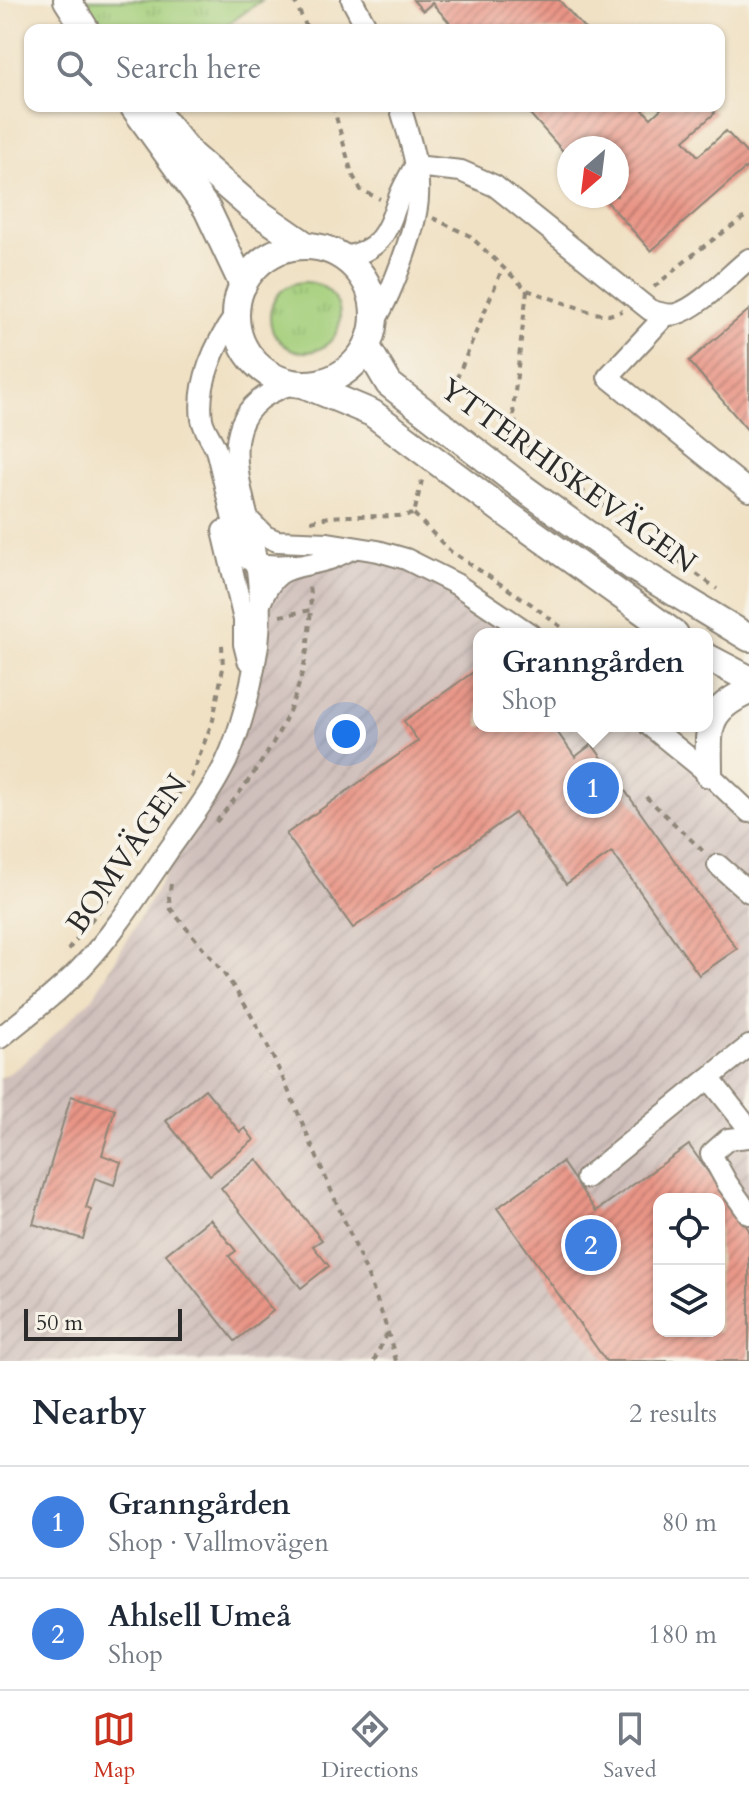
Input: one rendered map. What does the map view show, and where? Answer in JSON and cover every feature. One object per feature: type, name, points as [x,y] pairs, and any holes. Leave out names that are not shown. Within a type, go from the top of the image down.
[{"type":"main road","points":[[137,112],[207,209],[243,285]]},
{"type":"main road","points":[[156,112],[191,155],[252,208],[307,246]]},
{"type":"main road","points":[[299,384],[333,379],[348,370],[367,347],[376,319],[368,285],[353,266],[343,257],[307,246],[272,255],[256,266],[243,285],[235,316],[240,338],[249,356],[261,369],[372,413],[667,628]]},
{"type":"main road","name":"YTTERHISKEVÄGEN","points":[[367,347],[389,384],[522,487],[634,568],[749,638]]},
{"type":"main road","points":[[713,660],[749,679]]},
{"type":"main road","points":[[713,720],[732,699],[749,691]]},
{"type":"main road","points":[[708,732],[709,774]]},
{"type":"street","points":[[352,0],[365,24]]},
{"type":"street","points":[[376,319],[397,274],[415,166],[402,112]]},
{"type":"street","points":[[415,166],[461,171],[495,186],[638,301],[650,310],[666,315],[690,308],[749,259]]},
{"type":"street","points":[[343,257],[360,255],[378,244],[406,208]]},
{"type":"street","points":[[666,315],[608,377],[749,491]]},
{"type":"street","name":"BOMVÄGEN","points":[[0,1038],[83,966],[124,915],[206,798],[226,762],[239,727],[257,647],[251,613],[209,476],[202,421],[203,393],[210,361],[220,337],[235,316]]},
{"type":"street","name":"BOMVÄGEN","points":[[251,613],[253,561],[234,458],[237,438],[250,410],[261,398],[272,390],[299,384]]},
{"type":"street","name":"BOMVÄGEN","points":[[202,421],[214,443],[240,549],[253,561]]},
{"type":"street","points":[[247,518],[265,536],[299,553]]},
{"type":"street","points":[[253,561],[299,553],[328,543],[378,551],[406,559],[456,584],[521,628]]},
{"type":"street","points":[[251,613],[278,573],[299,553]]},
{"type":"street","points":[[657,732],[749,812]]},
{"type":"street","points":[[718,865],[749,892]]},
{"type":"street","points":[[586,1178],[749,1046]]},
{"type":"street","points":[[709,1078],[749,1129]]},
{"type":"street","points":[[749,1137],[728,1139],[711,1154],[749,1214]]},
{"type":"path","points":[[294,0],[305,24]]},
{"type":"path","points":[[335,112],[352,174],[361,190],[445,222],[470,236],[527,290],[594,313],[609,315],[626,310],[700,249],[749,214]]},
{"type":"path","points":[[452,390],[503,266]]},
{"type":"path","points":[[527,290],[513,409],[517,430],[531,449],[588,495],[724,594]]},
{"type":"path","points":[[414,514],[424,475]]},
{"type":"path","points":[[208,832],[239,794],[281,731],[294,699],[306,659],[311,610],[299,553],[303,530],[308,522],[325,517],[392,518],[414,514]]},
{"type":"path","points":[[414,514],[450,551],[562,628]]},
{"type":"path","points":[[128,870],[191,777],[213,720],[223,668],[222,631],[231,621],[251,613],[311,610]]},
{"type":"path","points":[[646,797],[718,865]]},
{"type":"path","points":[[177,876],[171,884],[170,908],[243,1001],[291,1097],[353,1240],[388,1331],[396,1361]]},
{"type":"path","points":[[62,957],[121,882]]},
{"type":"path","points":[[374,1361],[388,1331]]},
{"type":"shaded area","points":[[378,551],[519,628],[473,628],[473,732],[657,732],[749,812],[749,1361],[0,1361],[0,1079],[20,1066],[93,998],[181,848],[226,762],[278,573]]},
{"type":"green space","points":[[67,0],[262,0],[228,24],[85,24]]},
{"type":"green space","points":[[298,282],[312,282],[334,297],[340,317],[338,330],[330,342],[312,352],[298,352],[276,337],[270,324],[270,310],[285,288]]},
{"type":"building","points":[[413,0],[559,0],[581,24],[451,24],[432,3],[423,11]]},
{"type":"building","points":[[528,112],[645,112],[651,118],[658,112],[715,113],[684,140],[698,156],[726,131],[749,156],[749,165],[651,251],[613,208],[629,208],[629,136],[557,136],[557,144]]},
{"type":"building","points":[[749,310],[749,432],[689,361]]},
{"type":"building","points":[[473,672],[473,732],[557,732],[575,757],[592,744],[737,949],[699,975],[612,852],[566,884],[515,813],[353,928],[286,834],[418,741],[404,721]]},
{"type":"building","points":[[205,1089],[240,1132],[245,1128],[254,1140],[210,1175],[166,1121]]},
{"type":"building","points":[[71,1096],[115,1109],[102,1155],[121,1162],[114,1185],[95,1178],[86,1208],[91,1210],[83,1239],[33,1224]]},
{"type":"building","points":[[689,1145],[723,1193],[653,1193],[653,1337],[725,1337],[725,1196],[749,1230],[749,1361],[606,1361],[497,1208],[562,1162],[596,1211]]},
{"type":"building","points":[[257,1159],[322,1240],[313,1246],[329,1266],[301,1288],[221,1188]]},
{"type":"building","points":[[210,1219],[236,1251],[229,1256],[273,1311],[235,1341],[166,1254]]},
{"type":"place","name":"Granngården","points":[[593,788]]},
{"type":"place","name":"Ahlsell Umeå","points":[[591,1245]]}]
